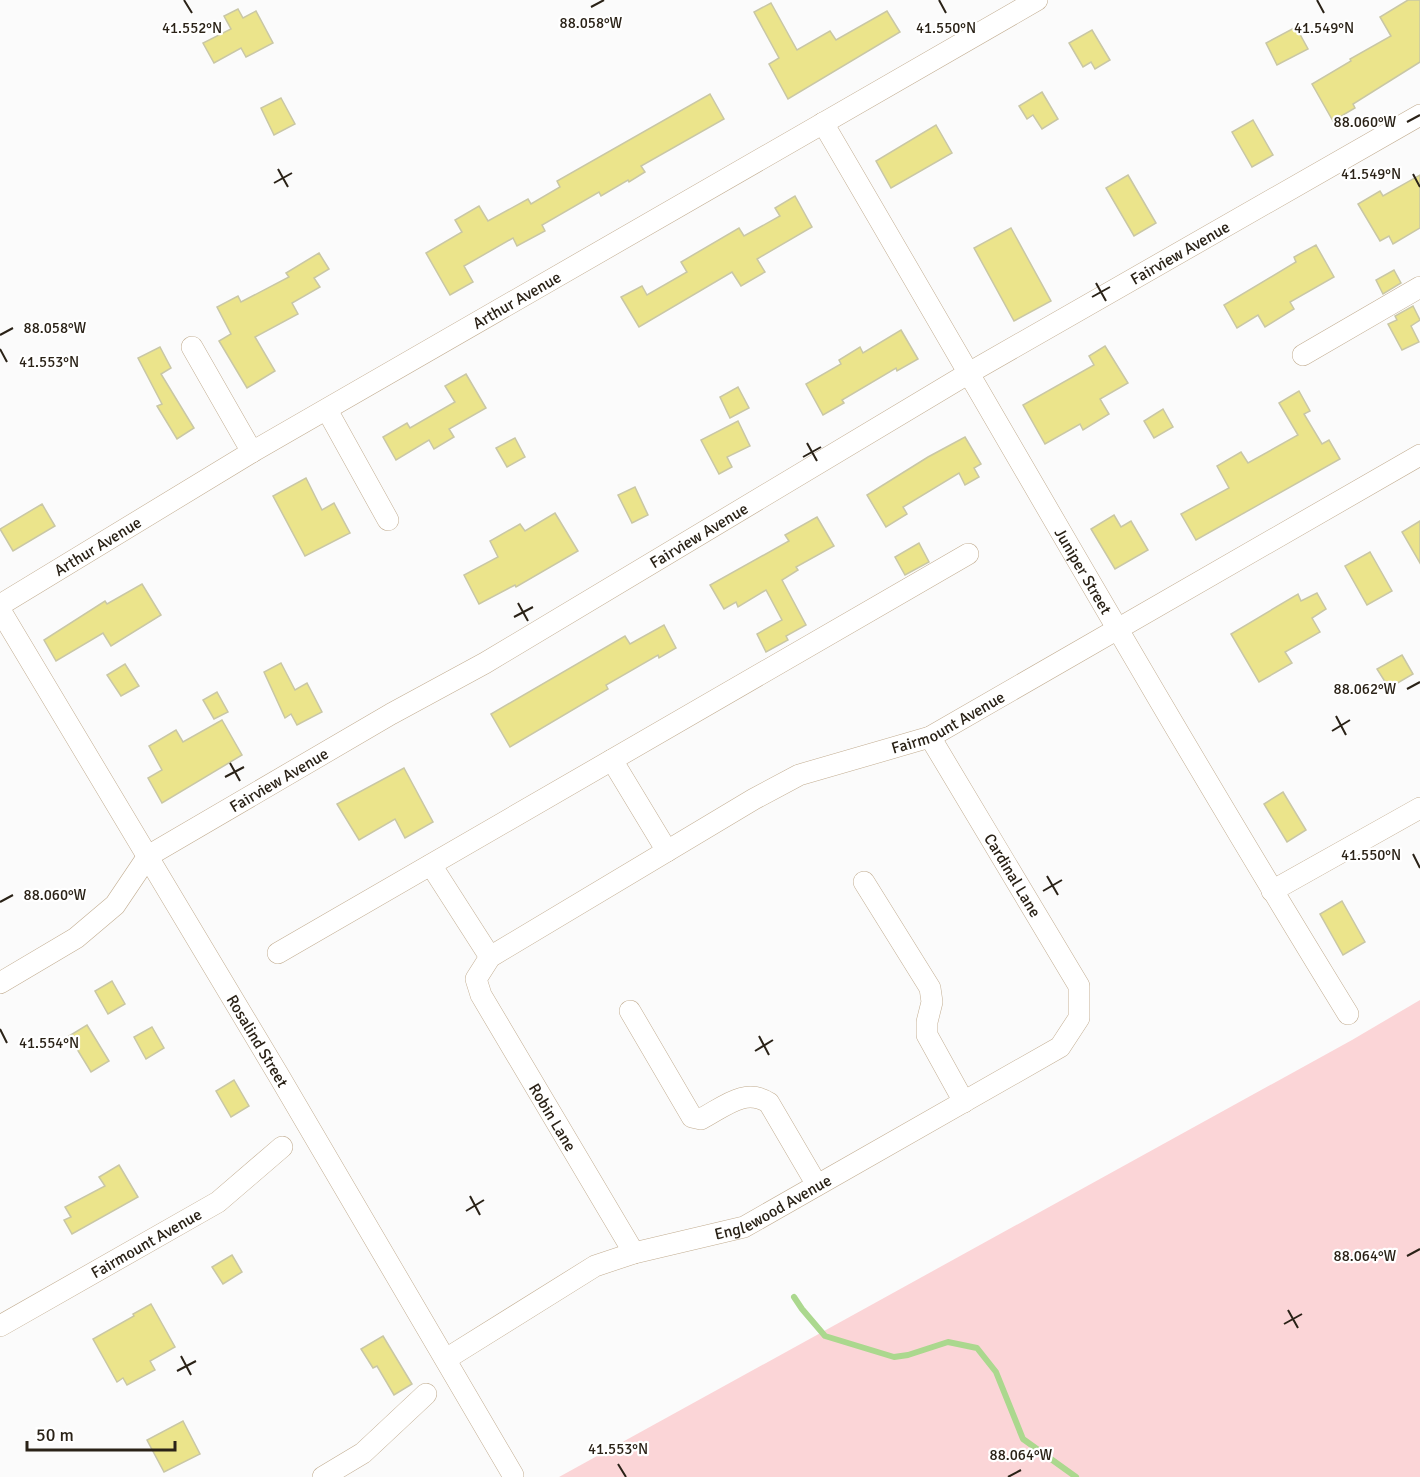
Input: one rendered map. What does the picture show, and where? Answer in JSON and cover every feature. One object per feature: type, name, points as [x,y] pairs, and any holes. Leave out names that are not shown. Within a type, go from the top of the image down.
[{"type":"street","name":"Arthur Avenue","points":[[0,605],[252,452],[1037,0]]},
{"type":"street","name":"Fairview Avenue","points":[[0,983],[76,939],[115,905],[148,856],[392,714],[485,663],[969,373],[1420,115]]},
{"type":"street","name":"Juniper Street","points":[[822,123],[1272,891],[1348,1014]]},
{"type":"street","points":[[1303,355],[1420,287]]},
{"type":"street","points":[[192,347],[252,452]]},
{"type":"street","points":[[327,410],[388,519]]},
{"type":"street","name":"Fairmount Avenue","points":[[476,978],[490,957],[799,775],[930,737],[1420,455]]},
{"type":"street","points":[[278,953],[968,554]]},
{"type":"street","name":"Rosalind Street","points":[[0,610],[148,856],[513,1475]]},
{"type":"street","name":"Cardinal Lane","points":[[930,737],[1079,987],[1079,1018]]},
{"type":"street","points":[[612,760],[667,851]]},
{"type":"street","points":[[1272,891],[1420,808]]},
{"type":"street","points":[[431,865],[490,957]]},
{"type":"street","points":[[864,882],[930,988],[932,1002],[927,1022],[927,1035],[964,1102]]},
{"type":"street","name":"Robin Lane","points":[[476,978],[481,995],[634,1253]]},
{"type":"street","points":[[630,1011],[692,1117],[701,1119],[746,1096],[759,1096],[769,1103],[817,1185]]},
{"type":"street","name":"Englewood Avenue","points":[[446,1359],[595,1266],[634,1253],[744,1227],[1060,1047],[1079,1018]]},
{"type":"street","name":"Fairmount Avenue","points":[[0,1326],[218,1202],[282,1147]]},
{"type":"street","points":[[323,1477],[363,1453],[426,1394]]},
{"type":"shaded area","points":[[1420,1000],[1420,1477],[559,1477],[1352,1040]]},
{"type":"building","points":[[1408,0],[1420,0],[1420,62],[1353,104],[1355,108],[1333,121],[1312,84],[1391,36],[1380,17]]},
{"type":"building","points":[[771,3],[797,50],[830,31],[836,40],[887,11],[900,32],[788,99],[769,64],[779,58],[754,12]]},
{"type":"building","points":[[238,9],[243,18],[256,11],[273,43],[246,57],[241,48],[214,63],[203,43],[231,29],[224,16]]},
{"type":"building","points":[[1296,27],[1308,49],[1277,65],[1266,43]]},
{"type":"building","points":[[1092,30],[1110,60],[1095,69],[1091,62],[1083,67],[1069,43]]},
{"type":"building","points":[[1042,92],[1058,119],[1042,129],[1033,115],[1027,119],[1019,106]]},
{"type":"building","points":[[710,94],[724,119],[641,166],[645,172],[629,182],[628,180],[601,196],[599,192],[542,225],[545,231],[517,246],[513,238],[464,266],[473,282],[450,295],[426,253],[462,232],[455,220],[479,206],[488,221],[528,199],[531,204],[560,187],[557,181]]},
{"type":"building","points":[[281,98],[295,124],[274,135],[261,108]]},
{"type":"building","points":[[1253,120],[1273,155],[1252,167],[1232,132]]},
{"type":"building","points":[[936,125],[952,153],[891,188],[876,161]]},
{"type":"building","points":[[1128,175],[1156,223],[1134,236],[1106,188]]},
{"type":"building","points":[[1420,175],[1420,228],[1393,244],[1389,236],[1380,241],[1358,204],[1380,191],[1383,196]]},
{"type":"building","points":[[795,196],[812,227],[757,259],[765,272],[741,286],[732,272],[639,327],[621,297],[642,286],[647,295],[687,272],[681,262],[739,228],[744,236],[780,216],[775,208]]},
{"type":"building","points":[[1011,228],[1051,301],[1014,321],[974,248]]},
{"type":"building","points":[[1316,245],[1334,277],[1290,302],[1294,309],[1265,327],[1258,315],[1237,328],[1224,305],[1296,262],[1294,257]]},
{"type":"building","points":[[319,253],[329,269],[314,278],[320,287],[292,303],[298,314],[255,337],[275,371],[247,388],[219,341],[231,334],[217,307],[238,296],[241,302],[289,277],[286,273]]},
{"type":"building","points":[[1394,270],[1401,283],[1383,294],[1376,280]]},
{"type":"building","points":[[1413,306],[1420,320],[1411,326],[1419,342],[1402,350],[1388,324],[1397,320],[1395,316]]},
{"type":"building","points":[[901,330],[918,359],[897,371],[896,368],[842,400],[844,403],[823,415],[806,384],[841,364],[839,360],[860,347],[863,353]]},
{"type":"building","points":[[1105,346],[1128,383],[1100,399],[1109,414],[1083,430],[1080,424],[1045,444],[1023,405],[1094,365],[1089,356]]},
{"type":"building","points":[[160,347],[171,368],[161,374],[194,428],[177,439],[157,406],[162,404],[138,358]]},
{"type":"building","points":[[466,374],[486,408],[449,429],[454,437],[434,449],[429,440],[396,460],[383,437],[407,423],[410,428],[455,402],[445,386]]},
{"type":"building","points":[[738,387],[749,408],[730,418],[720,397]]},
{"type":"building","points":[[1299,391],[1310,411],[1304,414],[1322,444],[1329,440],[1340,459],[1196,540],[1181,514],[1229,488],[1217,466],[1241,452],[1248,463],[1298,435],[1279,403]]},
{"type":"building","points":[[1163,409],[1173,427],[1154,438],[1144,421]]},
{"type":"building","points":[[738,421],[750,446],[727,457],[732,467],[719,474],[701,440]]},
{"type":"building","points":[[965,437],[981,464],[974,468],[979,477],[965,485],[959,473],[903,507],[907,514],[886,527],[867,495]]},
{"type":"building","points":[[515,438],[525,457],[507,467],[496,448]]},
{"type":"building","points":[[306,478],[322,510],[334,503],[350,533],[305,556],[273,496]]},
{"type":"building","points":[[635,487],[648,515],[632,523],[618,495]]},
{"type":"building","points":[[42,504],[55,526],[13,551],[0,529]]},
{"type":"building","points":[[555,513],[578,551],[516,587],[515,585],[479,604],[464,575],[498,557],[490,541],[520,524],[525,531]]},
{"type":"building","points":[[1114,515],[1121,527],[1131,521],[1148,550],[1115,569],[1091,529]]},
{"type":"building","points":[[817,517],[834,546],[796,567],[798,570],[782,580],[806,625],[786,636],[788,640],[766,652],[757,634],[782,620],[766,590],[738,607],[736,602],[724,609],[710,585],[789,541],[785,535]]},
{"type":"building","points":[[1420,521],[1420,563],[1402,532]]},
{"type":"building","points":[[919,543],[929,562],[905,575],[895,557]]},
{"type":"building","points":[[1370,552],[1392,591],[1367,605],[1345,566]]},
{"type":"building","points":[[142,584],[161,615],[111,646],[103,633],[56,661],[44,640],[105,601],[107,604]]},
{"type":"building","points":[[1317,593],[1326,609],[1312,618],[1320,632],[1285,652],[1292,663],[1259,682],[1231,634],[1298,594],[1301,601]]},
{"type":"building","points":[[664,625],[676,648],[659,658],[658,655],[606,685],[608,689],[510,747],[491,714],[625,636],[630,644]]},
{"type":"building","points":[[1402,655],[1413,674],[1389,688],[1377,669]]},
{"type":"building","points":[[281,663],[295,690],[307,683],[322,712],[297,725],[291,714],[285,718],[264,672]]},
{"type":"building","points":[[125,664],[139,686],[121,696],[107,675]]},
{"type":"building","points":[[217,692],[228,712],[214,719],[203,700]]},
{"type":"building","points":[[222,720],[242,755],[162,803],[148,778],[162,770],[149,746],[176,730],[183,742]]},
{"type":"building","points":[[404,768],[433,822],[405,838],[395,819],[359,840],[337,804]]},
{"type":"building","points":[[1283,792],[1306,830],[1287,842],[1264,804]]},
{"type":"building","points":[[1342,901],[1365,942],[1343,955],[1320,914]]},
{"type":"building","points":[[112,981],[125,1004],[108,1014],[95,991]]},
{"type":"building","points":[[87,1025],[109,1061],[91,1072],[69,1036]]},
{"type":"building","points":[[152,1027],[164,1048],[146,1059],[134,1037]]},
{"type":"building","points":[[234,1080],[249,1106],[231,1117],[216,1091]]},
{"type":"building","points":[[119,1165],[138,1197],[72,1234],[64,1220],[71,1217],[65,1207],[105,1186],[99,1177]]},
{"type":"building","points":[[232,1255],[242,1272],[223,1284],[212,1267]]},
{"type":"building","points":[[151,1304],[175,1347],[150,1361],[155,1370],[127,1385],[123,1378],[117,1382],[93,1339]]},
{"type":"building","points":[[383,1336],[412,1384],[394,1395],[377,1366],[373,1368],[361,1349]]},
{"type":"building","points":[[183,1421],[200,1454],[164,1472],[147,1440]]},
{"type":"waterway","points":[[794,1297],[825,1336],[894,1357],[908,1355],[948,1342],[977,1348],[996,1372],[1023,1439],[1076,1477]]}]
